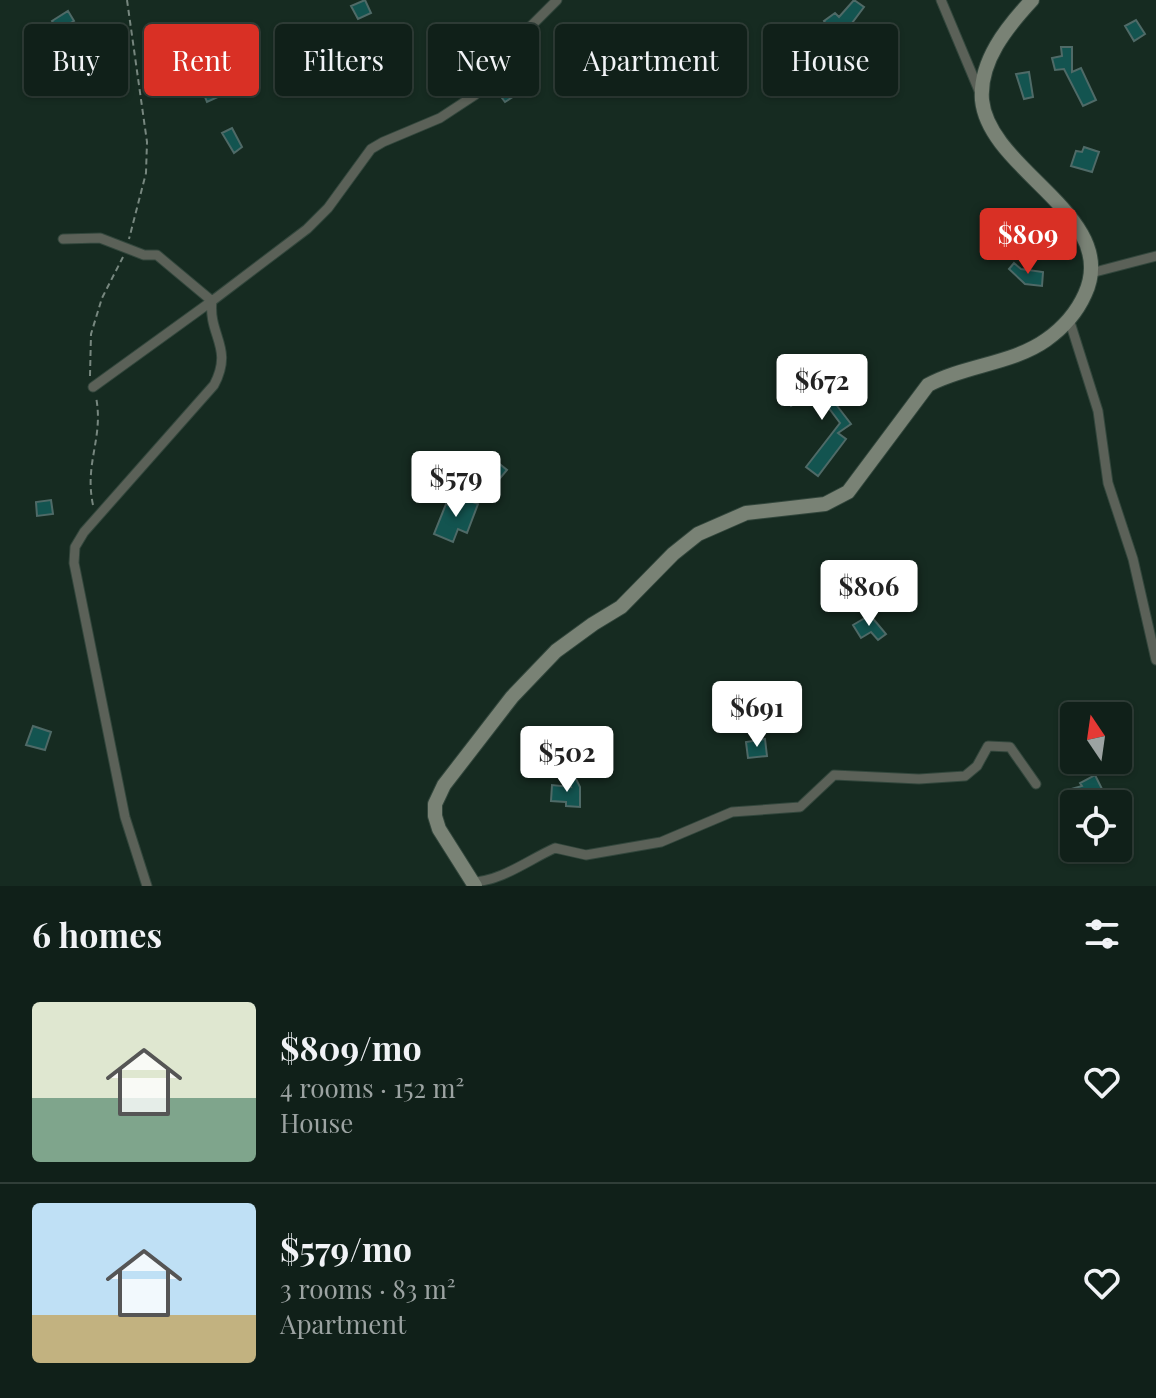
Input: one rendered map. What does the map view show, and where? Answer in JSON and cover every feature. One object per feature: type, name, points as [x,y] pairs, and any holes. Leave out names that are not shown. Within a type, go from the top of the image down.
[{"type":"main road","points":[[473,884],[439,829],[435,804],[444,785],[512,697],[556,651],[621,607],[673,554],[698,534],[746,513],[825,504],[848,492],[928,385],[944,376],[1028,349],[1046,340],[1079,308],[1091,273],[1084,238],[1074,220],[1001,141],[987,117],[982,100],[987,63],[1009,24],[1032,0]]},
{"type":"street","points":[[93,387],[307,229],[328,208],[371,149],[440,118],[475,95],[533,21],[557,0]]},
{"type":"street","points":[[941,0],[982,100]]},
{"type":"street","points":[[63,239],[100,238],[144,255],[157,255],[212,301]]},
{"type":"street","points":[[1091,273],[1156,256]]},
{"type":"street","points":[[147,886],[125,817],[74,563],[75,547],[96,518],[214,385],[224,358],[211,311],[212,301]]},
{"type":"street","points":[[1069,319],[1098,411],[1108,483],[1133,559],[1156,660]]},
{"type":"street","points":[[473,884],[505,874],[555,848],[586,855],[661,842],[732,812],[800,807],[834,775],[919,779],[965,776],[977,766],[988,746],[1010,747],[1036,784]]},
{"type":"path","points":[[96,518],[89,484],[99,416],[90,373],[91,334],[102,298],[119,268],[137,215],[146,173],[147,142],[127,0]]},
{"type":"building","points":[[365,0],[371,13],[358,19],[351,6]]},
{"type":"building","points":[[854,0],[864,7],[851,24],[826,24],[824,21],[835,13],[839,17]]},
{"type":"building","points":[[68,11],[74,21],[54,24],[52,21]]},
{"type":"building","points":[[1136,20],[1145,34],[1134,41],[1125,26]]},
{"type":"building","points":[[1061,47],[1072,47],[1072,72],[1081,68],[1096,100],[1083,106],[1064,69],[1055,70],[1052,58],[1062,56]]},
{"type":"building","points":[[1029,72],[1033,97],[1024,99],[1016,74]]},
{"type":"building","points":[[205,96],[220,96],[207,102]]},
{"type":"building","points":[[500,96],[514,96],[505,102]]},
{"type":"building","points":[[232,128],[242,147],[234,153],[222,133]]},
{"type":"building","points":[[1084,147],[1099,152],[1092,172],[1071,166],[1076,151],[1082,152]]},
{"type":"building","points":[[1014,263],[1021,269],[1043,272],[1042,286],[1025,284],[1009,269]]},
{"type":"building","points":[[819,372],[826,381],[821,385],[851,424],[838,433],[846,439],[818,476],[806,467],[840,423],[816,391],[791,406],[785,396],[814,379],[812,377]]},
{"type":"building","points":[[491,457],[507,470],[496,483],[480,470]]},
{"type":"building","points":[[460,497],[478,504],[467,533],[458,529],[453,542],[434,534],[446,504],[456,508]]},
{"type":"building","points":[[51,500],[53,514],[37,516],[36,502]]},
{"type":"building","points":[[870,615],[886,634],[878,640],[871,632],[861,638],[853,625]]},
{"type":"building","points":[[33,726],[51,732],[45,750],[26,745]]},
{"type":"building","points":[[765,739],[767,756],[748,758],[746,742]]},
{"type":"building","points":[[1095,775],[1102,790],[1068,790],[1082,786],[1080,783]]},
{"type":"building","points":[[575,777],[580,787],[580,807],[551,801],[552,785],[571,787],[568,780]]}]
